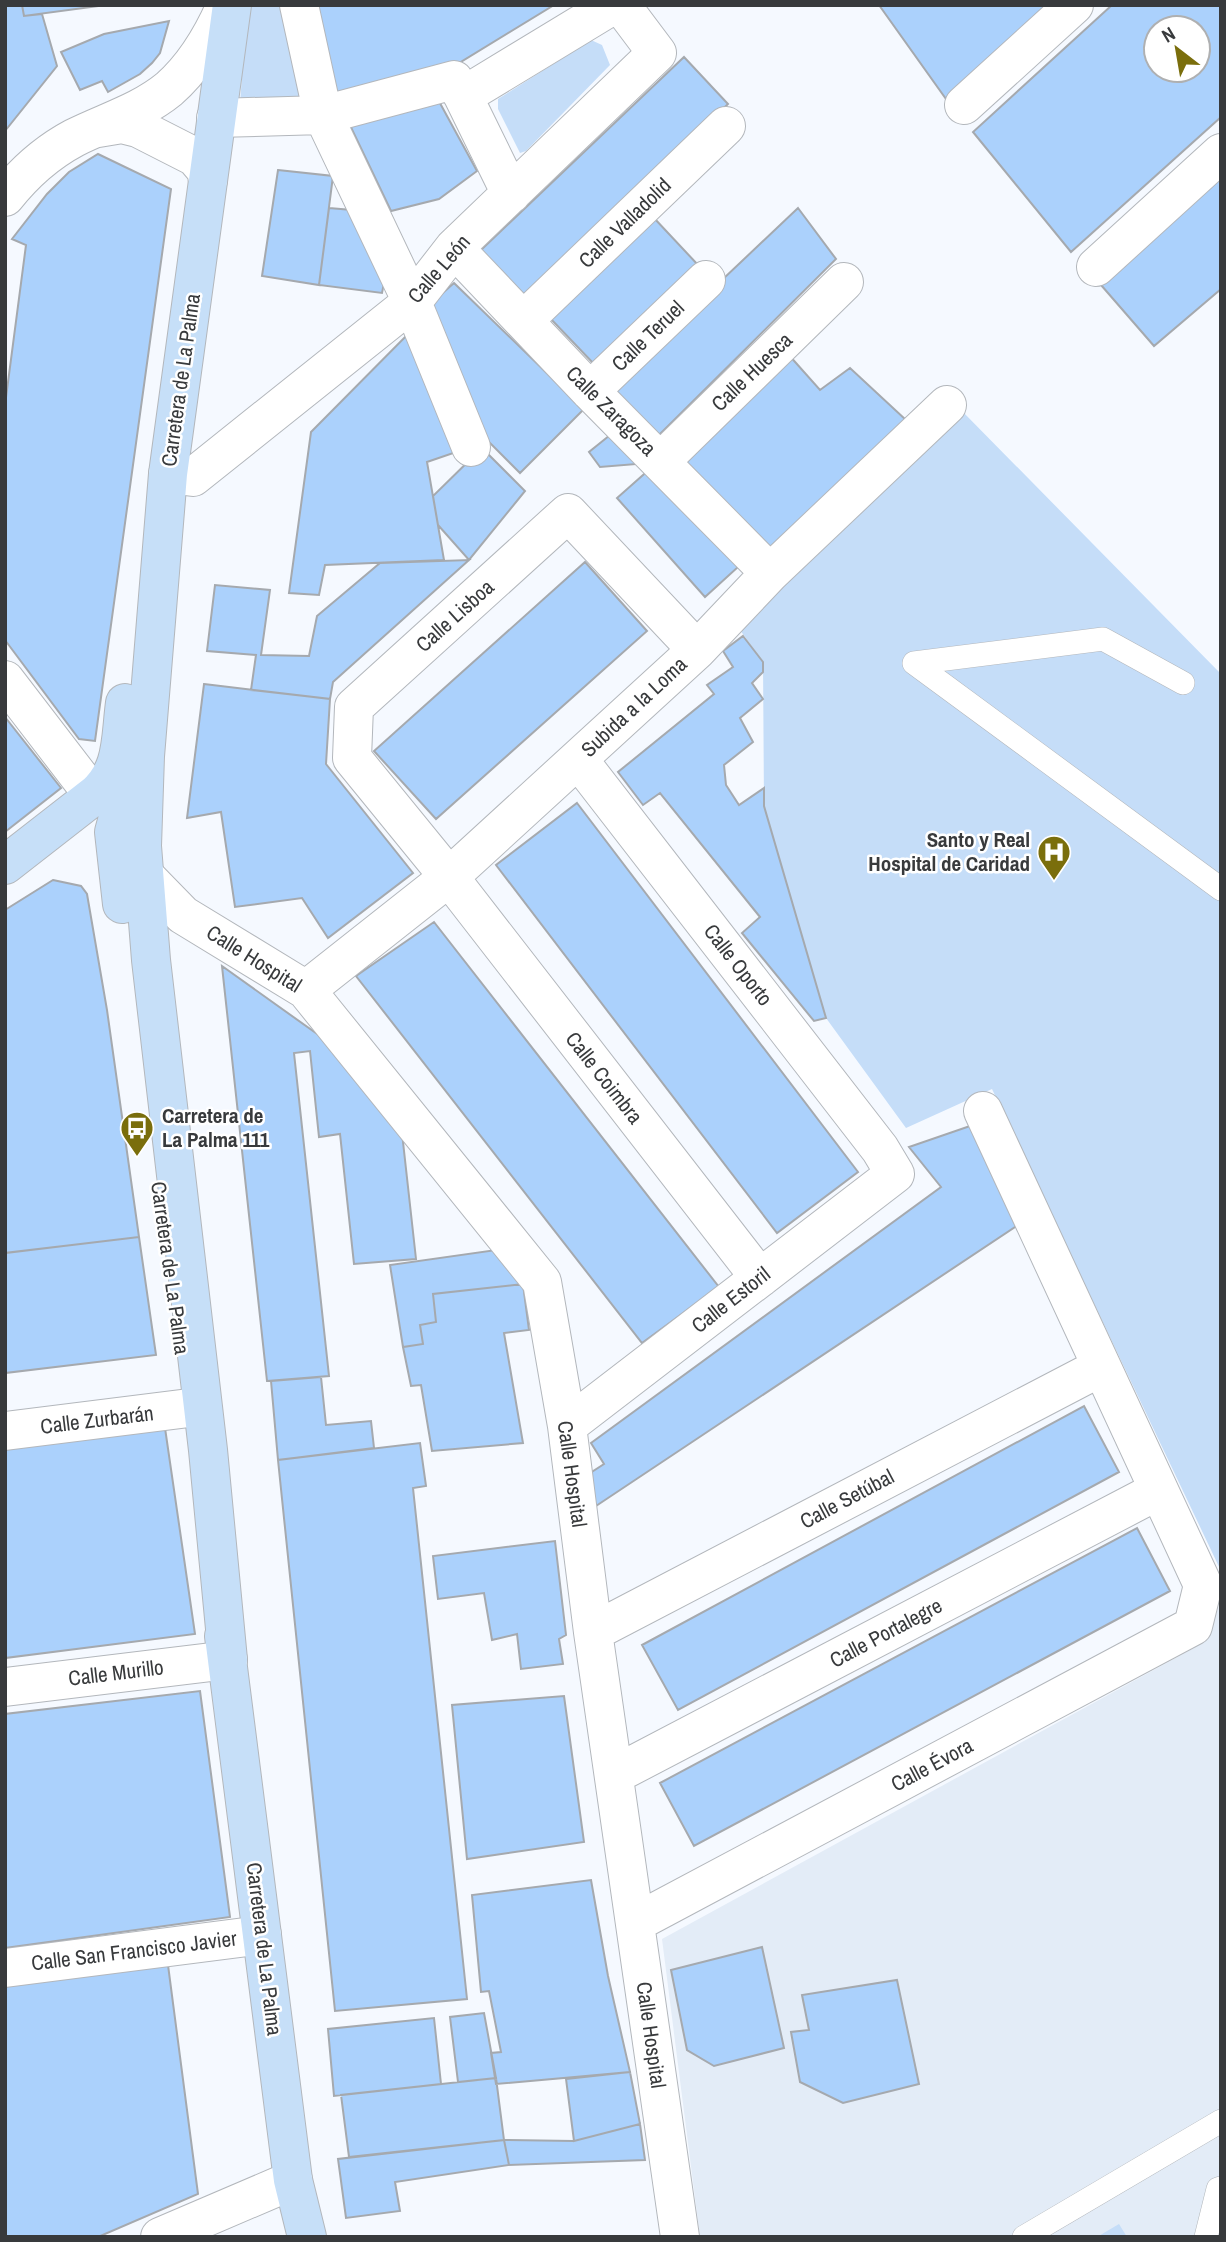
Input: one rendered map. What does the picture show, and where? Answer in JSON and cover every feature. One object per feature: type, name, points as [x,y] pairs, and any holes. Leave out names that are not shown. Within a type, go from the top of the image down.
[{"type":"main road","name":"Carretera de La Palma","points":[[228,1660],[189,1408],[131,879],[142,818],[168,474],[232,5]]},
{"type":"main road","points":[[168,474],[128,678],[116,768],[108,783],[106,806],[125,835],[176,1239],[187,1274]]},
{"type":"main road","points":[[15,857],[106,806],[145,756]]},
{"type":"main road","name":"Carretera de La Palma","points":[[106,806],[114,844],[131,879],[187,1274],[228,1660],[262,1935],[293,2180],[307,2237]]},
{"type":"main road","points":[[15,857],[47,839],[76,836],[90,842],[131,879]]},
{"type":"main road","points":[[189,1408],[194,1409],[198,1416],[202,1451],[210,1473]]},
{"type":"street","points":[[5,197],[36,163],[74,138],[126,115],[168,89],[202,50],[226,5]]},
{"type":"street","points":[[299,5],[324,115],[412,302],[471,447]]},
{"type":"street","points":[[463,96],[613,5]]},
{"type":"street","name":"Calle León","points":[[168,474],[193,477],[412,302],[454,248],[657,53],[621,5]]},
{"type":"street","points":[[964,105],[1074,5]]},
{"type":"street","points":[[216,118],[324,115],[454,80],[511,194]]},
{"type":"street","points":[[96,129],[114,124],[138,128],[195,157],[206,170],[208,180]]},
{"type":"street","name":"Calle Valladolid","points":[[524,320],[726,126]]},
{"type":"street","points":[[1096,267],[1221,153]]},
{"type":"street","name":"Calle Zaragoza","points":[[454,248],[590,391],[770,573]]},
{"type":"street","name":"Calle Teruel","points":[[590,391],[706,280]]},
{"type":"street","name":"Calle Huesca","points":[[661,461],[844,282]]},
{"type":"street","name":"Subida a la Loma","points":[[306,990],[449,877],[696,650],[770,573],[947,405]]},
{"type":"street","name":"Calle Lisboa","points":[[449,877],[352,758],[354,707],[568,513],[696,650]]},
{"type":"street","points":[[5,680],[106,806]]},
{"type":"street","name":"Calle Oporto","points":[[578,759],[880,1149],[895,1174]]},
{"type":"street","name":"Calle Coimbra","points":[[449,877],[760,1278]]},
{"type":"street","name":"Calle Hospital","points":[[131,879],[183,915],[306,990],[542,1282],[567,1426],[593,1632],[680,2237]]},
{"type":"street","points":[[982,1111],[1159,1490]]},
{"type":"street","name":"Calle Estoril","points":[[567,1426],[895,1174]]},
{"type":"street","name":"Calle Setúbal","points":[[593,1632],[1101,1367]]},
{"type":"street","name":"Calle Zurbarán","points":[[5,1432],[189,1408]]},
{"type":"street","name":"Calle Évora","points":[[635,1923],[1193,1626],[1203,1585],[1159,1490]]},
{"type":"street","name":"Calle Portalegre","points":[[614,1776],[1159,1490]]},
{"type":"street","name":"Calle Murillo","points":[[5,1687],[228,1660]]},
{"type":"street","name":"Calle San Francisco Javier","points":[[5,1968],[262,1935]]},
{"type":"street","points":[[160,2237],[293,2180]]},
{"type":"lane","points":[[1183,683],[1103,639],[914,663],[1221,889]]},
{"type":"lane","points":[[1024,2237],[1221,2121]]},
{"type":"lane","points":[[1206,2237],[1218,2189],[1221,2188]]},
{"type":"shaded area","points":[[247,5],[292,5],[311,96],[240,104]]},
{"type":"shaded area","points":[[591,40],[602,45],[610,65],[526,151],[520,153],[498,109],[498,99]]},
{"type":"shaded area","name":"Santo y Real Hospital de Caridad","points":[[961,410],[1221,674],[1221,1571],[992,1089],[906,1128],[826,1018],[764,806],[763,662],[735,623]]},
{"type":"shaded area","points":[[1221,1587],[1221,2237],[700,2237],[662,1939],[1194,1648],[1211,1628],[1219,1606]]},
{"type":"shaded area","points":[[1119,2224],[1127,2237],[1097,2237]]},
{"type":"building","points":[[5,5],[22,5],[24,16],[42,14],[57,66],[5,131]]},
{"type":"building","points":[[22,5],[106,5],[24,16]]},
{"type":"building","points":[[316,5],[554,5],[459,63],[337,100]]},
{"type":"building","points":[[879,5],[1049,5],[946,99]]},
{"type":"building","points":[[1112,5],[1221,5],[1221,117],[1071,252],[973,132]]},
{"type":"building","points":[[169,21],[160,53],[140,74],[108,92],[102,81],[80,90],[61,52],[104,34]]},
{"type":"building","points":[[684,57],[728,104],[526,297],[481,250]]},
{"type":"building","points":[[435,94],[477,171],[439,199],[391,211],[347,119]]},
{"type":"building","points":[[98,154],[171,189],[95,741],[79,739],[5,640],[5,405],[26,245],[12,239],[47,194],[69,172]]},
{"type":"building","points":[[278,170],[333,176],[319,285],[262,276]]},
{"type":"building","points":[[1221,176],[1221,289],[1154,346],[1101,285]]},
{"type":"building","points":[[329,208],[352,210],[386,273],[382,293],[319,285]]},
{"type":"building","points":[[798,208],[836,259],[658,436],[610,386]]},
{"type":"building","points":[[654,218],[699,266],[594,364],[549,317]]},
{"type":"building","points":[[454,283],[584,409],[520,473],[482,435],[428,306]]},
{"type":"building","points":[[418,324],[471,447],[427,462],[444,560],[325,565],[319,595],[289,593],[311,432]]},
{"type":"building","points":[[788,354],[820,390],[850,368],[906,420],[769,550],[681,457]]},
{"type":"building","points":[[615,431],[649,463],[600,467],[589,452]]},
{"type":"building","points":[[482,448],[525,491],[469,560],[438,525],[433,496]]},
{"type":"building","points":[[651,468],[738,567],[705,597],[617,498]]},
{"type":"building","points":[[469,560],[333,682],[330,699],[251,690],[256,655],[207,651],[215,585],[270,590],[261,655],[309,656],[317,616],[380,563]]},
{"type":"building","points":[[585,562],[647,631],[436,819],[374,751]]},
{"type":"building","points":[[743,636],[763,662],[763,672],[752,683],[763,699],[740,718],[753,742],[724,765],[726,785],[739,805],[764,788],[764,806],[826,1018],[814,1021],[742,933],[760,917],[660,793],[643,805],[618,772],[714,694],[707,685],[733,667],[723,651]]},
{"type":"building","points":[[204,684],[330,699],[326,764],[413,873],[328,938],[302,898],[235,907],[221,812],[187,818]]},
{"type":"building","points":[[5,717],[61,788],[5,832]]},
{"type":"building","points":[[577,803],[858,1172],[777,1233],[496,865]]},
{"type":"building","points":[[53,880],[81,886],[87,894],[107,1010],[139,1237],[5,1253],[5,910]]},
{"type":"building","points":[[434,922],[719,1287],[642,1343],[356,976]]},
{"type":"building","points":[[222,966],[320,1036],[402,1133],[416,1259],[354,1264],[340,1134],[319,1137],[310,1051],[294,1053],[329,1376],[267,1381]]},
{"type":"building","points":[[970,1126],[1018,1225],[590,1510],[581,1479],[604,1464],[591,1443],[941,1187],[909,1147]]},
{"type":"building","points":[[139,1237],[156,1355],[5,1373],[5,1253]]},
{"type":"building","points":[[503,1249],[523,1284],[433,1294],[436,1322],[420,1325],[423,1344],[403,1347],[390,1265]]},
{"type":"building","points":[[523,1284],[529,1330],[504,1333],[523,1443],[432,1451],[421,1385],[411,1386],[403,1347],[423,1344],[420,1325],[436,1322],[433,1294]]},
{"type":"building","points":[[321,1377],[326,1425],[371,1421],[374,1448],[278,1460],[271,1381]]},
{"type":"building","points":[[1084,1406],[1119,1472],[678,1710],[642,1645]]},
{"type":"building","points":[[165,1428],[195,1634],[5,1658],[5,1448]]},
{"type":"building","points":[[420,1443],[426,1486],[413,1488],[467,1999],[335,2011],[278,1460]]},
{"type":"building","points":[[1137,1528],[1170,1591],[694,1846],[660,1783]]},
{"type":"building","points":[[555,1541],[566,1635],[559,1639],[563,1664],[521,1669],[517,1634],[492,1640],[484,1593],[438,1599],[433,1556]]},
{"type":"building","points":[[200,1691],[230,1917],[5,1948],[5,1714]]},
{"type":"building","points":[[564,1696],[584,1842],[467,1859],[452,1705]]},
{"type":"building","points":[[591,1880],[608,1976],[630,2072],[496,2084],[491,2053],[501,2052],[489,1991],[481,1992],[472,1895]]},
{"type":"building","points":[[762,1947],[784,2048],[714,2066],[687,2050],[671,1970]]},
{"type":"building","points":[[168,1965],[198,2194],[98,2237],[5,2237],[5,1986]]},
{"type":"building","points":[[897,1980],[919,2084],[843,2103],[800,2082],[791,2032],[809,2030],[802,1995]]},
{"type":"building","points":[[484,2013],[496,2078],[458,2082],[450,2017]]},
{"type":"building","points":[[434,2018],[441,2084],[334,2096],[328,2029]]},
{"type":"building","points":[[630,2072],[640,2124],[574,2141],[566,2079]]},
{"type":"building","points":[[496,2078],[504,2140],[349,2157],[341,2095]]},
{"type":"building","points":[[640,2124],[645,2160],[509,2165],[504,2140],[574,2141]]},
{"type":"building","points":[[504,2140],[509,2165],[395,2182],[400,2211],[346,2218],[338,2159]]},
{"type":"place","name":"Santo y Real Hospital de Caridad","points":[[1054,882]]},
{"type":"place","name":"Carretera de La Palma 111","points":[[137,1158]]}]
